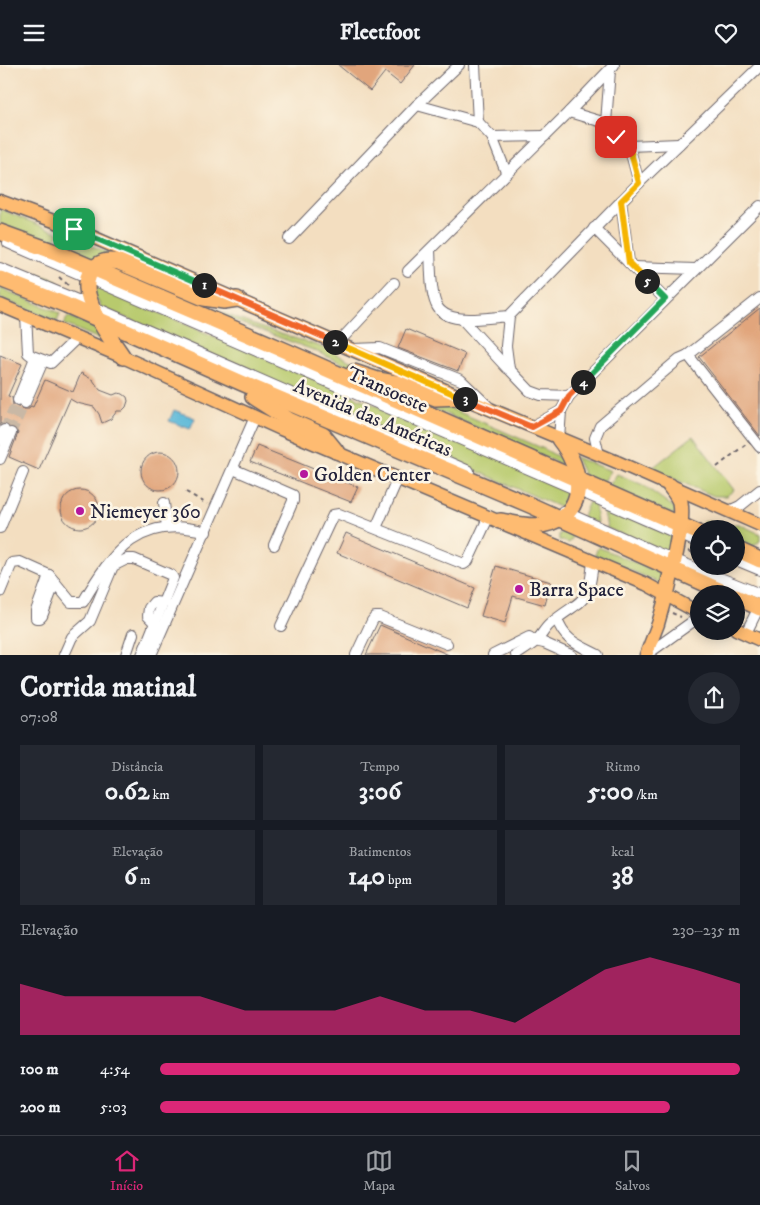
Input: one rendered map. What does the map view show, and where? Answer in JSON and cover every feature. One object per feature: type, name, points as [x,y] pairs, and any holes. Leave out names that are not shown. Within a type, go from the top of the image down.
[{"type":"highway","name":"Avenida das Américas","points":[[0,232],[58,253],[90,272],[286,351],[577,485],[679,529],[690,531]]},
{"type":"highway","points":[[123,357],[95,313],[87,293],[86,285],[90,272],[101,262],[112,261],[214,301],[237,299]]},
{"type":"highway","name":"Avenida das Américas","points":[[0,279],[95,313],[242,383],[562,516],[673,564],[712,585]]},
{"type":"highway","points":[[286,351],[311,353],[363,375],[436,397],[461,397]]},
{"type":"highway","points":[[242,383],[246,392],[250,395],[266,403],[289,420],[323,435],[336,451]]},
{"type":"highway","points":[[494,519],[540,525],[562,516],[577,500],[577,485],[573,463],[567,449],[559,439]]},
{"type":"highway","points":[[666,595],[679,529],[679,500],[670,486]]},
{"type":"highway","points":[[745,553],[760,560]]},
{"type":"highway","points":[[745,608],[754,620]]},
{"type":"main road","points":[[0,201],[67,226],[559,439],[729,511],[758,521]]},
{"type":"main road","points":[[0,306],[78,337],[255,417],[593,561],[690,608]]},
{"type":"main road","points":[[646,655],[658,624],[666,595]]},
{"type":"main road","points":[[754,620],[760,640]]},
{"type":"street","points":[[289,239],[417,105],[459,65]]},
{"type":"street","points":[[475,65],[478,121]]},
{"type":"street","points":[[509,369],[506,346],[509,316],[639,183],[760,66]]},
{"type":"street","points":[[408,271],[612,67]]},
{"type":"street","points":[[606,123],[612,67]]},
{"type":"street","points":[[417,105],[478,121],[492,137],[506,172]]},
{"type":"street","points":[[569,112],[606,123],[616,137],[629,145],[679,144]]},
{"type":"street","points":[[492,137],[545,136]]},
{"type":"street","points":[[629,145],[639,183]]},
{"type":"street","points":[[621,201],[631,265]]},
{"type":"street","points":[[559,439],[561,411],[569,396],[760,206]]},
{"type":"street","points":[[594,228],[665,299]]},
{"type":"street","name":"Transoeste","points":[[0,242],[27,253],[36,254],[90,272],[577,485]]},
{"type":"street","points":[[430,249],[434,298],[436,307],[443,314],[462,319],[509,316]]},
{"type":"street","points":[[0,263],[24,273],[42,285]]},
{"type":"street","points":[[631,265],[696,269]]},
{"type":"street","points":[[0,268],[42,285],[95,313],[562,516]]},
{"type":"street","points":[[338,343],[394,283]]},
{"type":"street","points":[[599,455],[595,438],[600,426],[679,359],[688,355],[760,298]]},
{"type":"street","points":[[26,315],[28,353],[39,359],[51,363],[78,337]]},
{"type":"street","points":[[462,319],[530,391],[541,395],[569,396]]},
{"type":"street","points":[[351,349],[380,348],[461,380],[492,410]]},
{"type":"street","points":[[688,355],[760,447]]},
{"type":"street","points":[[21,401],[39,359]]},
{"type":"street","points":[[532,427],[561,411]]},
{"type":"street","points":[[151,655],[255,417]]},
{"type":"street","points":[[0,441],[8,432],[0,459]]},
{"type":"street","points":[[233,469],[293,495],[293,501],[274,545]]},
{"type":"street","points":[[0,528],[23,472]]},
{"type":"street","points":[[376,528],[398,478]]},
{"type":"street","points":[[729,511],[760,490]]},
{"type":"street","points":[[164,503],[167,527]]},
{"type":"street","points":[[281,626],[333,515],[339,514],[376,528],[461,564],[468,561],[494,519]]},
{"type":"street","points":[[0,592],[12,563],[15,561],[52,578],[71,602],[83,602],[109,560],[139,535],[167,527],[188,527],[206,532]]},
{"type":"street","points":[[679,529],[690,537]]},
{"type":"street","points":[[64,655],[72,637],[90,621],[113,566],[127,559],[134,559],[171,575],[173,580],[164,603],[154,602],[149,607],[148,616],[155,623],[142,655]]},
{"type":"street","points":[[516,655],[535,641],[548,625],[582,601],[588,593],[591,584],[593,561]]},
{"type":"street","points":[[745,563],[760,569]]},
{"type":"street","points":[[673,564],[690,568]]},
{"type":"street","points":[[714,575],[760,594]]},
{"type":"street","points":[[728,575],[760,590]]},
{"type":"street","points":[[356,655],[375,617],[380,617],[447,644]]},
{"type":"street","points":[[557,619],[563,633],[572,641],[598,655]]},
{"type":"street","points":[[646,655],[690,623]]},
{"type":"street","points":[[126,655],[133,634]]},
{"type":"street","points":[[493,655],[529,637],[572,655]]},
{"type":"path","points":[[57,275],[63,279],[70,289]]},
{"type":"path","points":[[717,467],[753,438]]},
{"type":"path","points":[[186,492],[216,508]]},
{"type":"path","points":[[668,611],[683,619]]},
{"type":"green space","points":[[0,209],[59,233],[53,244],[0,224]]},
{"type":"green space","points":[[67,236],[113,255],[93,261],[62,247]]},
{"type":"green space","points":[[111,269],[122,269],[223,313],[259,327],[319,346],[384,377],[361,372],[313,350],[221,316]]},
{"type":"green space","points":[[34,273],[54,279],[64,287],[62,290]]},
{"type":"green space","points":[[94,285],[569,488],[570,493],[564,509],[101,307],[95,295]]},
{"type":"green space","points":[[0,288],[60,313],[57,321],[0,298]]},
{"type":"green space","points":[[68,316],[96,328],[104,341],[64,324]]},
{"type":"green space","points":[[372,382],[415,393],[544,449],[560,458],[563,465]]},
{"type":"green space","points":[[693,436],[734,490],[726,496],[714,496],[651,469]]},
{"type":"green space","points":[[575,457],[611,471],[602,484],[584,475]]},
{"type":"green space","points":[[617,474],[643,485],[676,509],[674,515],[609,486]]},
{"type":"green space","points":[[589,502],[595,504],[597,523],[582,518]]},
{"type":"green space","points":[[603,506],[672,535],[667,554],[607,528]]},
{"type":"green space","points":[[745,527],[760,534],[760,541],[751,548],[745,545]]},
{"type":"green space","points":[[564,532],[574,535],[569,543],[559,540],[559,534]]},
{"type":"green space","points":[[598,547],[662,574],[660,583],[595,555]]},
{"type":"water","points":[[174,410],[195,418],[190,429],[169,421]]},
{"type":"building","points":[[338,65],[415,65],[400,84],[385,72],[370,91]]},
{"type":"building","points":[[760,308],[760,436],[699,357]]},
{"type":"building","points":[[406,329],[465,354],[458,371],[398,348]]},
{"type":"building","points":[[0,355],[22,364],[8,396],[12,397],[13,405],[23,409],[33,407],[45,380],[73,392],[81,373],[93,380],[100,390],[113,395],[123,394],[127,397],[126,407],[122,411],[117,411],[111,419],[102,423],[94,407],[77,403],[70,399],[39,470],[9,457],[18,433],[14,427],[6,423],[0,424]]},
{"type":"building","name":"Golden Center","points":[[257,446],[358,487],[351,502],[250,462]]},
{"type":"building","points":[[160,452],[174,457],[179,471],[174,485],[160,490],[146,485],[141,471],[146,457]]},
{"type":"building","name":"Niemeyer 360","points":[[80,490],[94,495],[99,509],[94,523],[80,528],[66,523],[61,509],[66,495]]},
{"type":"building","points":[[346,533],[475,588],[467,608],[337,553]]},
{"type":"building","name":"Barra Space","points":[[496,566],[551,582],[545,605],[513,596],[505,623],[481,616]]},
{"type":"building","points":[[380,625],[449,655],[366,655]]},
{"type":"tunnel","points":[[4,430],[18,400]]},
{"type":"tunnel","points":[[11,433],[25,403]]},
{"type":"place","name":"Golden Center","points":[[304,474]]},
{"type":"place","name":"Niemeyer 360","points":[[80,511]]},
{"type":"place","name":"Barra Space","points":[[519,589]]},
{"type":"route","points":[[74,229],[532,427],[561,411],[569,396],[665,299],[629,263],[621,201],[639,183],[629,145],[616,137]]}]
